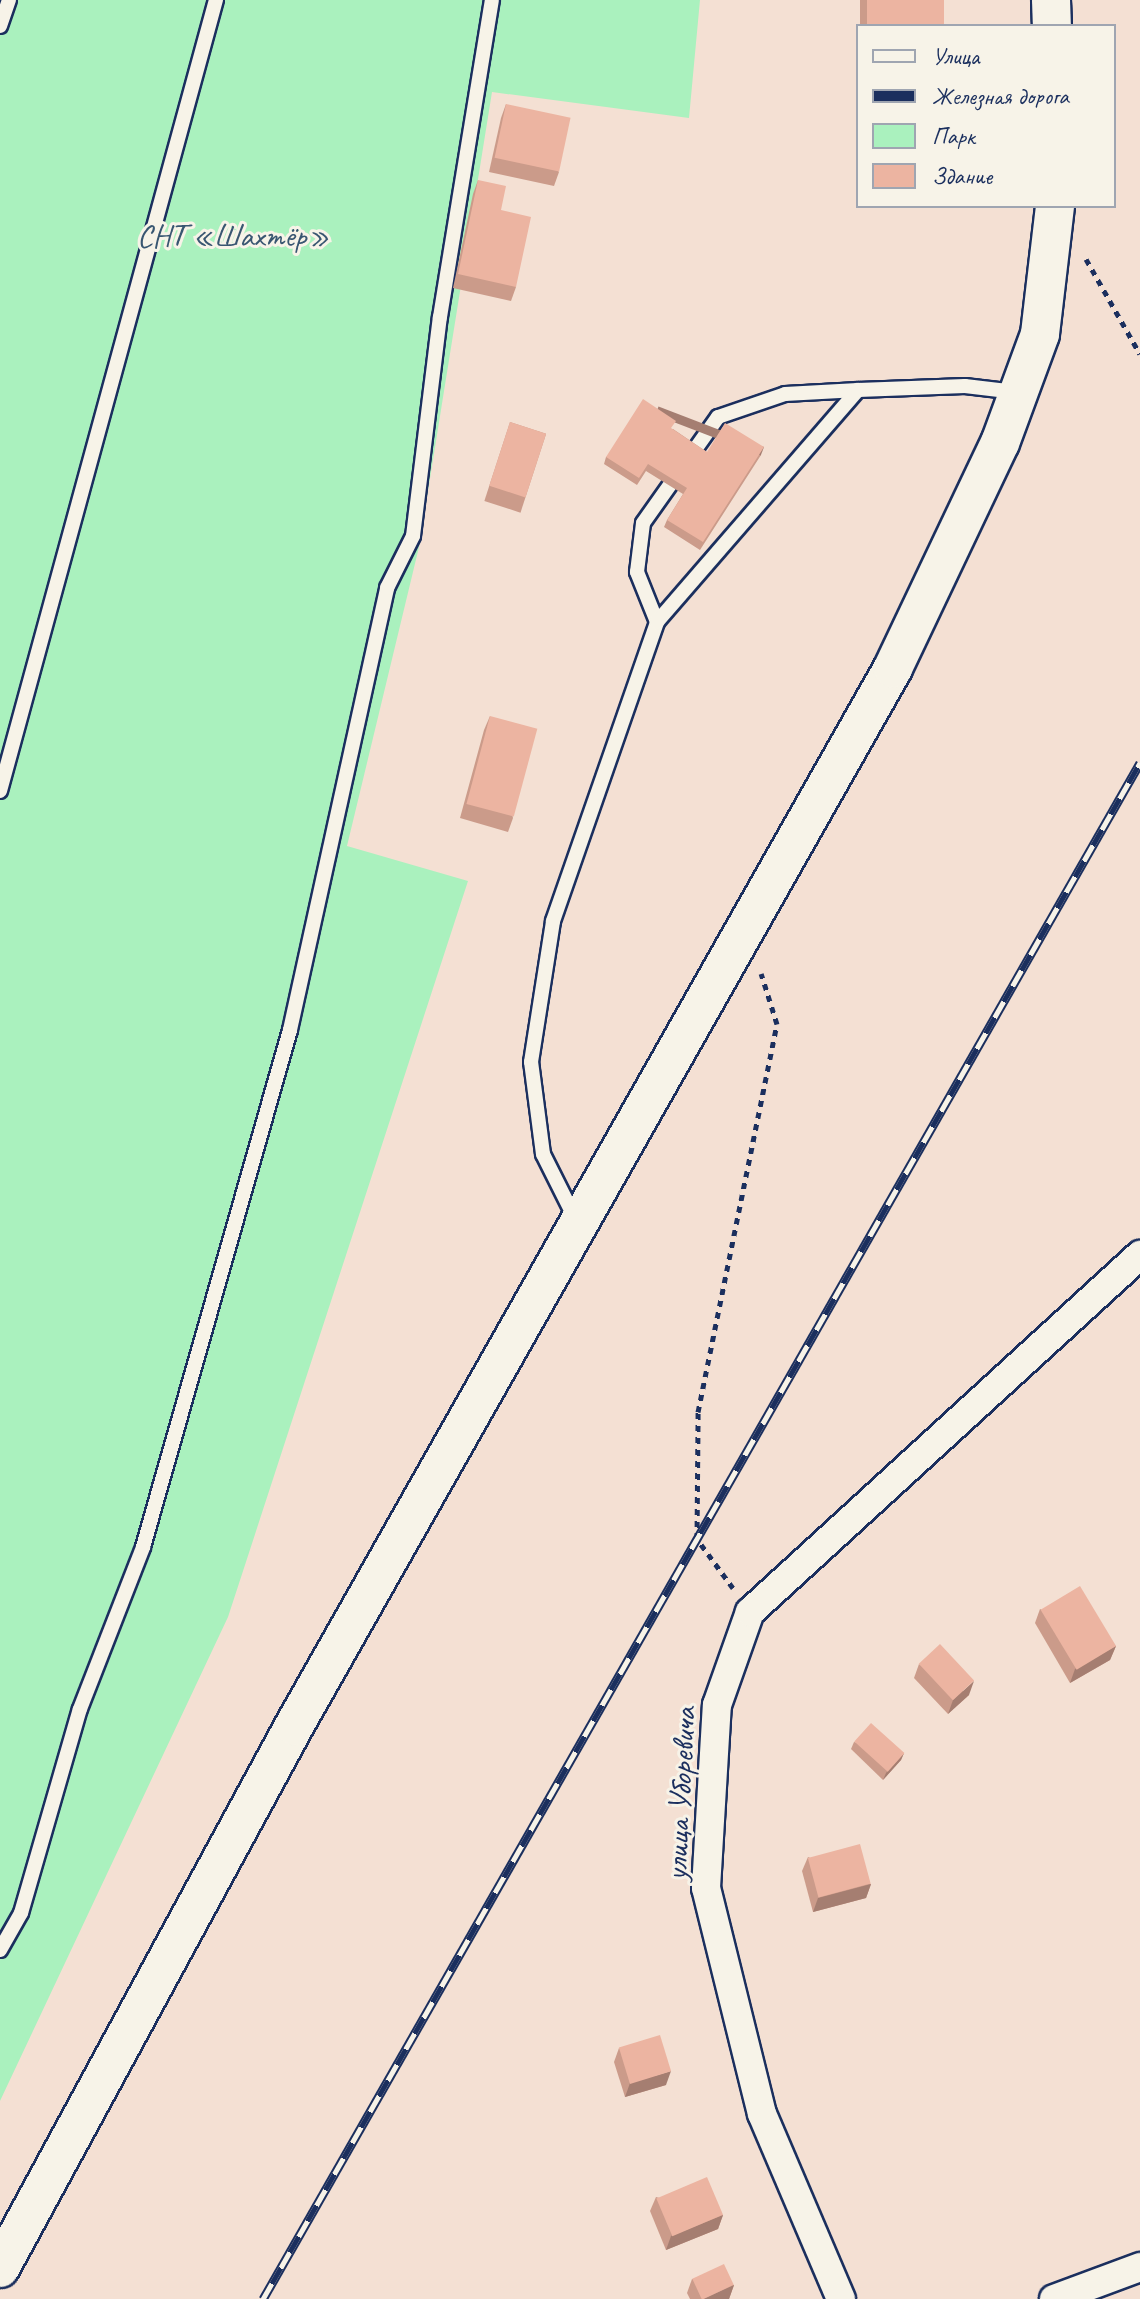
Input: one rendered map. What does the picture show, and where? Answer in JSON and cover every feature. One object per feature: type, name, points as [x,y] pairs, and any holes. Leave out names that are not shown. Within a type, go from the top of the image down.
[{"type":"main road","points":[[1051,0],[1052,24]]},
{"type":"main road","points":[[0,2268],[294,1726],[893,668],[1018,392],[1040,334],[1055,208]]},
{"type":"street","name":"улица Уборевича","points":[[841,2299],[762,2114],[706,1888],[717,1705],[750,1612],[1140,1255]]},
{"type":"street","points":[[1054,2299],[1140,2267]]},
{"type":"lane","points":[[0,26],[9,0]]},
{"type":"lane","points":[[0,791],[216,0]]},
{"type":"lane","points":[[0,1950],[21,1913],[80,1709],[143,1547],[290,1030],[387,588],[413,536],[440,317],[492,0]]},
{"type":"lane","points":[[657,622],[637,572],[643,523],[718,417],[785,394],[965,386],[1018,392]]},
{"type":"lane","points":[[579,1224],[543,1154],[531,1062],[553,921],[657,622],[858,390]]},
{"type":"path","points":[[1079,246],[1140,354]]},
{"type":"path","points":[[747,927],[777,1024],[698,1412],[697,1539],[750,1612]]},
{"type":"green space","name":"СНТ «Шахтёр»","points":[[0,0],[700,0],[689,118],[492,92],[419,547],[347,846],[468,881],[228,1617],[0,2101]]},
{"type":"building","points":[[867,0],[944,0],[944,24],[867,24]]},
{"type":"building","points":[[506,104],[571,118],[559,172],[495,158]]},
{"type":"building","points":[[478,180],[506,186],[501,210],[531,217],[516,287],[458,274]]},
{"type":"building","points":[[643,399],[676,421],[671,428],[707,452],[725,423],[764,447],[703,542],[667,520],[687,488],[648,464],[639,478],[606,457]]},
{"type":"building","points":[[510,422],[546,434],[525,497],[489,486]]},
{"type":"building","points":[[490,716],[537,729],[514,817],[466,804]]},
{"type":"building","points":[[1080,1586],[1116,1646],[1077,1670],[1041,1610]]},
{"type":"building","points":[[940,1644],[974,1681],[953,1700],[919,1664]]},
{"type":"building","points":[[871,1723],[904,1753],[888,1772],[854,1742]]},
{"type":"building","points":[[860,1844],[871,1884],[818,1898],[808,1858]]},
{"type":"building","points":[[660,2035],[671,2071],[630,2084],[619,2048]]},
{"type":"building","points":[[707,2177],[723,2215],[672,2236],[656,2198]]},
{"type":"building","points":[[724,2264],[734,2285],[702,2299],[692,2279]]},
{"type":"railway","points":[[263,2299],[1140,763]]}]
